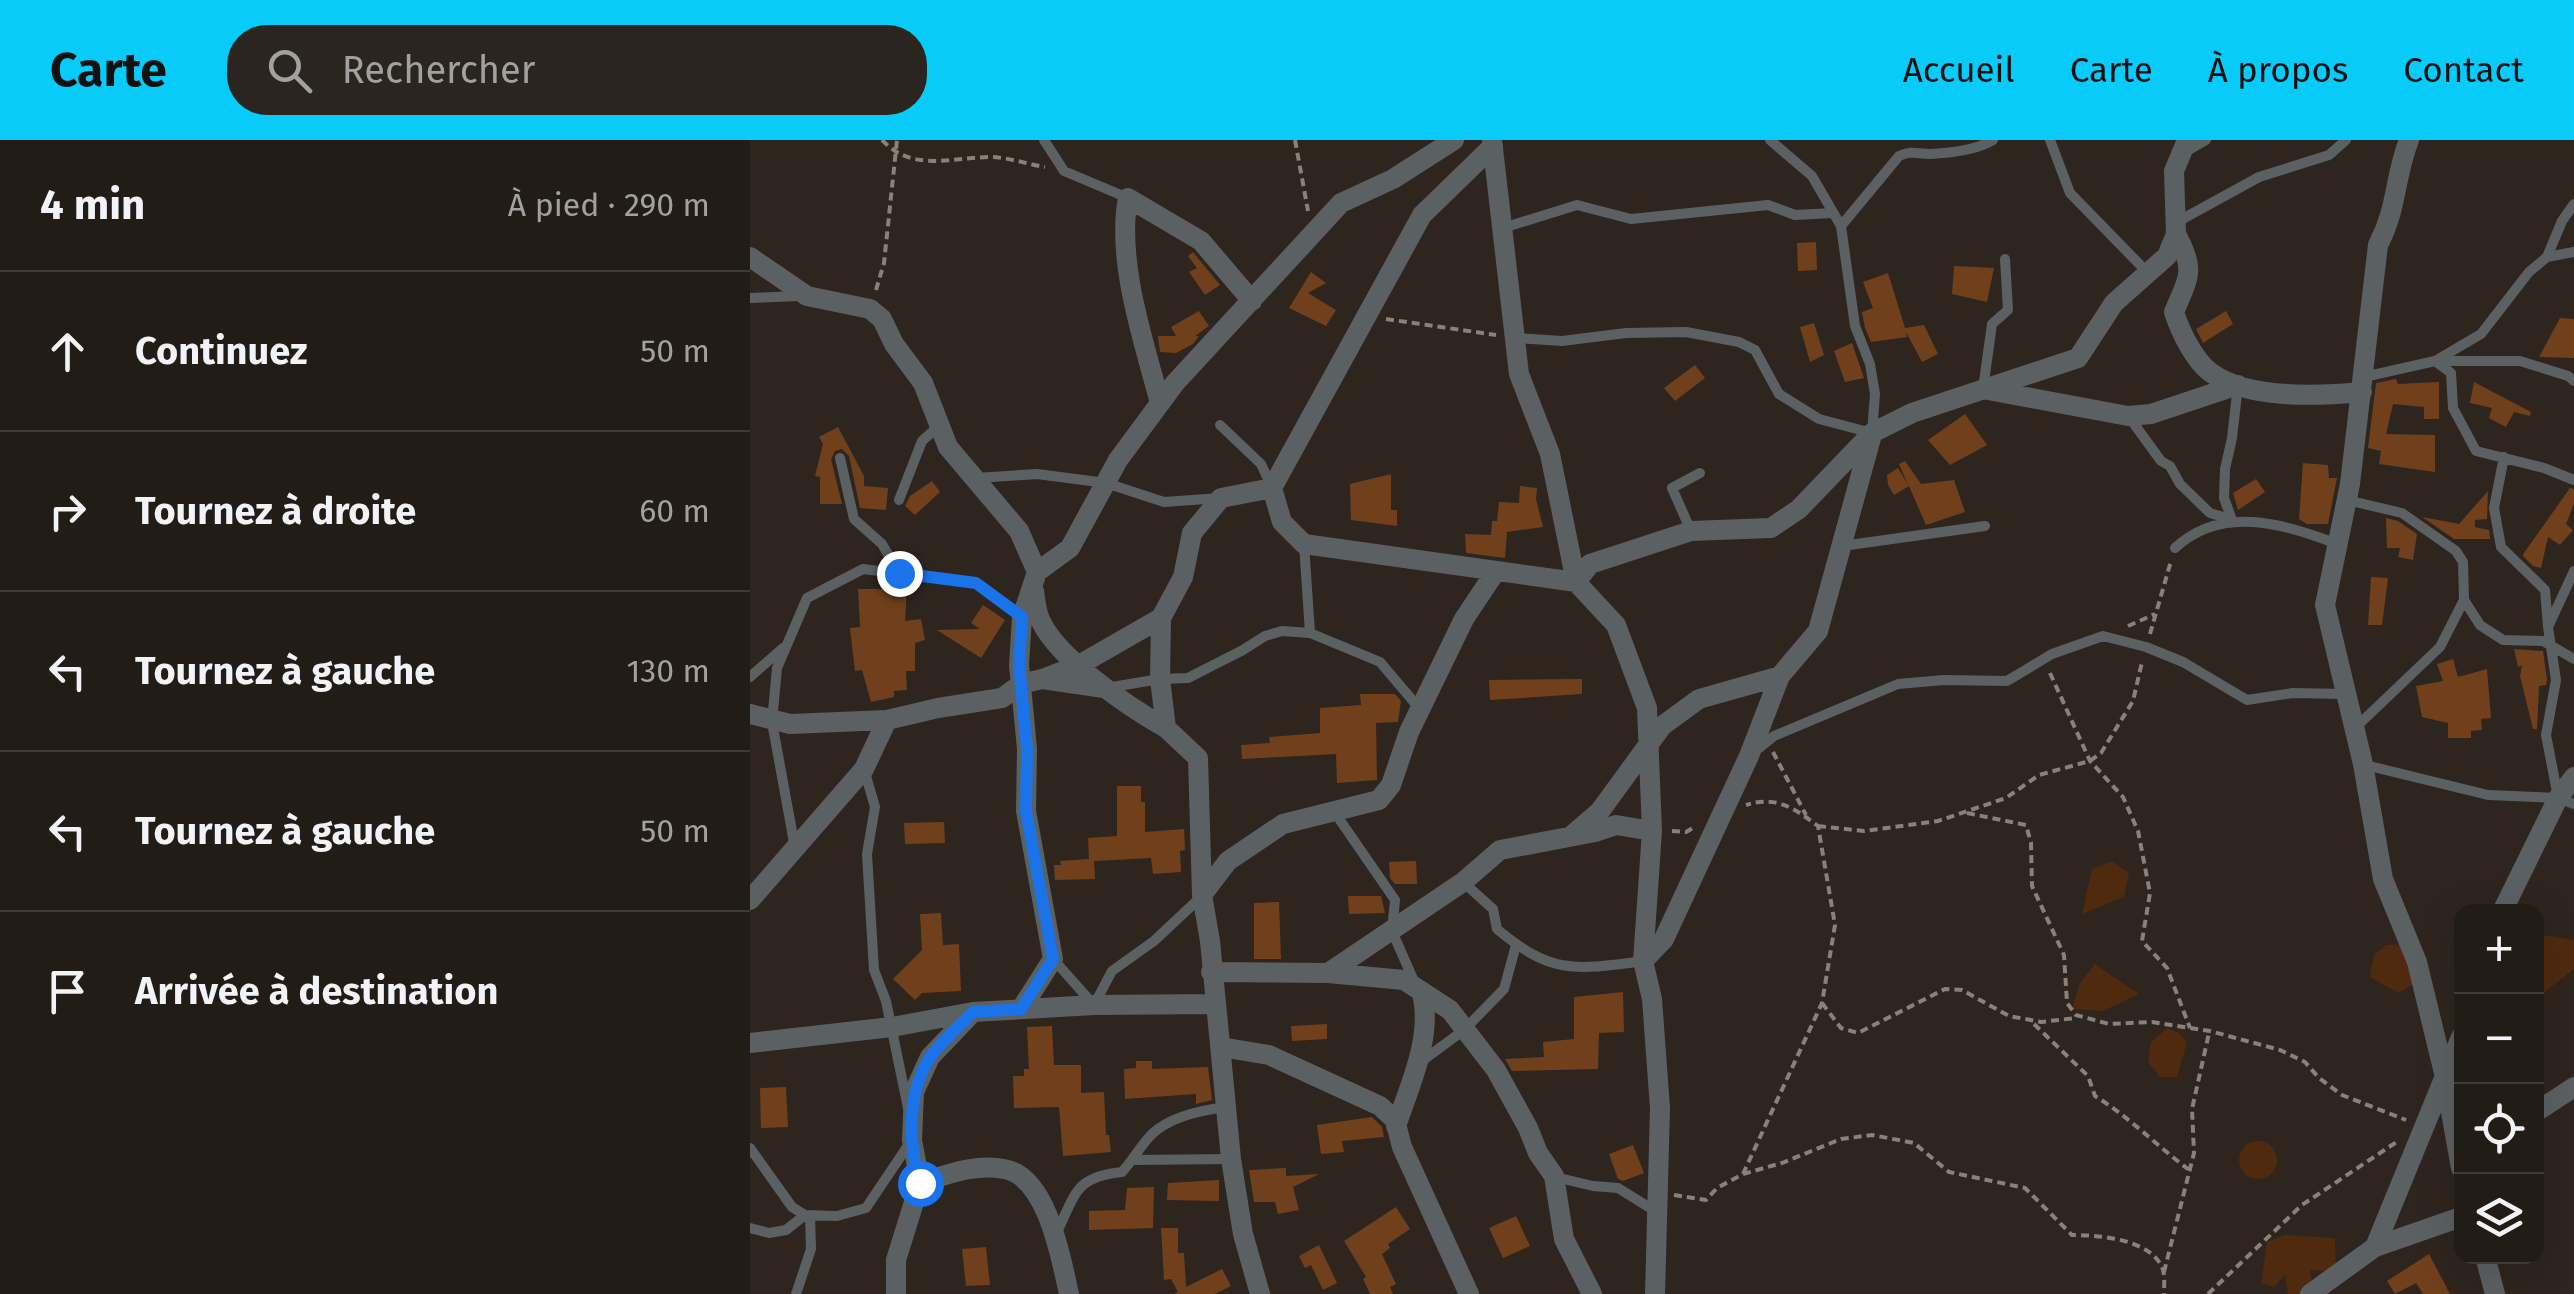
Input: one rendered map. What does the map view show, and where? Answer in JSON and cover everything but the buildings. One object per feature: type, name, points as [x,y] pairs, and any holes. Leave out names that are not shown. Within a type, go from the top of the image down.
[{"type":"street","points":[[1021,1009],[1053,959],[1026,811],[1022,617],[1035,578],[1070,548],[1106,483],[1160,403],[1340,203],[1393,178],[1454,140]]},
{"type":"street","points":[[2409,140],[2392,218],[2378,245],[2347,500],[2324,606],[2362,764],[2384,879],[2417,962],[2454,1126]]},
{"type":"street","points":[[1492,143],[1519,374],[1550,454],[1576,582],[1616,626],[1647,708],[1652,831],[1642,961],[1652,999],[1660,1108],[1655,1294]]},
{"type":"street","points":[[1492,143],[1422,215],[1272,488],[1282,522],[1304,544],[1576,582]]},
{"type":"street","points":[[1576,582],[1590,564],[1691,532],[1771,528],[1799,510],[1872,433],[1912,412],[2078,358],[2114,303],[2167,256],[2176,228],[2174,171],[2184,147]]},
{"type":"street","points":[[1160,403],[1134,299],[1124,219],[1128,198],[1201,241],[1252,300]]},
{"type":"street","points":[[2176,228],[2190,258],[2189,275],[2174,312],[2180,329],[2208,372],[2238,385],[2302,398],[2363,384]]},
{"type":"street","points":[[750,257],[806,296],[870,309],[882,319],[894,344],[922,383],[948,447],[1019,530],[1035,578],[1038,616],[1049,634],[1106,688],[1166,728],[1198,758],[1202,895],[1231,1159],[1243,1234],[1260,1294]]},
{"type":"street","points":[[1982,389],[2128,416],[2152,414],[2238,385]]},
{"type":"street","points":[[1642,961],[1664,939],[1749,756],[1780,676],[1818,632],[1872,433]]},
{"type":"street","points":[[1166,728],[1160,678],[1161,618],[1183,577],[1192,533],[1221,498],[1272,488]]},
{"type":"street","points":[[1202,895],[1228,861],[1282,824],[1379,800],[1392,785],[1420,709],[1464,619],[1496,571]]},
{"type":"street","points":[[750,714],[772,722],[887,720],[1002,698],[1021,684],[1079,665],[1161,618]]},
{"type":"street","points":[[1570,837],[1600,811],[1662,726],[1699,699],[1780,676]]},
{"type":"street","points":[[1042,680],[1106,688]]},
{"type":"street","points":[[750,900],[864,770],[887,720]]},
{"type":"street","points":[[2507,904],[2566,801],[2574,777]]},
{"type":"street","points":[[1328,972],[1462,882],[1500,850],[1616,825],[1652,831]]},
{"type":"street","points":[[1211,972],[1328,972],[1404,980],[1450,1010],[1496,1070],[1554,1176],[1564,1239],[1592,1294]]},
{"type":"street","points":[[1396,1126],[1417,1064],[1427,1013],[1422,994]]},
{"type":"street","points":[[750,1043],[892,1027],[973,1012],[1094,1004],[1215,1004]]},
{"type":"street","points":[[896,1294],[896,1260],[920,1183],[912,1132],[914,1092],[930,1057],[973,1012]]},
{"type":"street","points":[[1221,1047],[1269,1055],[1380,1106],[1395,1120],[1402,1147],[1469,1294]]},
{"type":"street","points":[[2375,1247],[2454,1053]]},
{"type":"street","points":[[2544,1107],[2574,1088]]},
{"type":"street","points":[[920,1183],[976,1168],[1002,1168],[1018,1173],[1043,1206],[1056,1235],[1069,1294]]},
{"type":"street","points":[[2310,1294],[2375,1247],[2454,1219]]},
{"type":"street","points":[[2487,1264],[2495,1294]]},
{"type":"lane","points":[[1044,140],[1064,171],[1128,198]]},
{"type":"lane","points":[[1515,338],[1562,341],[1626,333],[1686,332],[1739,342],[1755,350],[1778,394],[1819,419],[1872,433],[1875,394],[1870,364],[1855,326],[1841,226],[1812,176],[1770,140]]},
{"type":"lane","points":[[1841,226],[1900,156],[1912,150],[1928,154],[1982,146],[1993,140]]},
{"type":"lane","points":[[2050,140],[2070,193],[2148,273]]},
{"type":"lane","points":[[2184,147],[2206,140]]},
{"type":"lane","points":[[2176,228],[2259,177],[2329,155],[2346,140]]},
{"type":"lane","points":[[1503,228],[1577,204],[1630,219],[1768,206],[1795,215],[1833,213]]},
{"type":"lane","points":[[2363,384],[2435,360],[2481,334],[2529,272],[2547,257],[2562,220],[2574,204]]},
{"type":"lane","points":[[2547,257],[2574,252]]},
{"type":"lane","points":[[1982,389],[1992,324],[2008,310],[2005,259]]},
{"type":"lane","points":[[750,298],[806,296]]},
{"type":"lane","points":[[2435,360],[2520,361],[2574,381]]},
{"type":"lane","points":[[2435,360],[2451,373],[2454,408],[2476,451],[2574,480]]},
{"type":"lane","points":[[2232,520],[2224,498],[2224,483],[2238,385]]},
{"type":"lane","points":[[2128,416],[2161,462],[2170,466],[2180,484],[2210,513],[2300,530],[2338,545]]},
{"type":"lane","points":[[899,500],[922,441],[940,425]]},
{"type":"lane","points":[[1220,425],[1261,464],[1272,488]]},
{"type":"lane","points":[[2362,764],[2488,795],[2566,801],[2546,735],[2556,680],[2545,590],[2501,546],[2494,508],[2504,457]]},
{"type":"lane","points":[[840,458],[854,519],[882,544],[899,573]]},
{"type":"lane","points":[[1691,532],[1672,488],[1700,473]]},
{"type":"lane","points":[[975,478],[1037,474],[1106,483],[1164,502],[1221,498]]},
{"type":"lane","points":[[2347,500],[2402,513],[2456,552],[2463,562],[2464,600],[2440,646],[2354,729]]},
{"type":"lane","points":[[2175,548],[2191,534],[2232,520]]},
{"type":"lane","points":[[1842,546],[1985,526]]},
{"type":"lane","points":[[1304,544],[1310,633]]},
{"type":"lane","points":[[794,848],[772,722],[777,668],[807,598],[863,568],[976,583],[1022,617]]},
{"type":"lane","points":[[2548,627],[2574,571]]},
{"type":"lane","points":[[2464,600],[2480,625],[2504,640],[2544,641],[2574,660]]},
{"type":"lane","points":[[1106,688],[1160,678],[1188,678],[1265,636],[1310,633],[1380,662],[1420,709]]},
{"type":"lane","points":[[1749,756],[1767,741],[1898,684],[2007,681],[2043,659],[2103,636],[2183,662],[2247,700],[2293,693],[2345,694]]},
{"type":"lane","points":[[750,677],[787,644]]},
{"type":"lane","points":[[750,1148],[792,1207],[808,1215],[837,1216],[866,1208],[912,1132],[892,1027],[874,970],[867,854],[875,807],[864,770]]},
{"type":"lane","points":[[1332,810],[1395,900],[1392,931],[1422,994]]},
{"type":"lane","points":[[1462,882],[1493,909],[1497,929],[1540,960],[1580,969],[1642,961]]},
{"type":"lane","points":[[1053,959],[1094,1004],[1112,971],[1154,942],[1202,895]]},
{"type":"lane","points":[[1417,1064],[1464,1030],[1504,988],[1516,945]]},
{"type":"lane","points":[[1056,1235],[1079,1188],[1093,1175],[1122,1172],[1162,1127],[1205,1110],[1228,1107]]},
{"type":"lane","points":[[1133,1160],[1231,1159]]},
{"type":"lane","points":[[1554,1176],[1618,1188],[1657,1203]]},
{"type":"lane","points":[[750,1228],[770,1234],[786,1230],[808,1215]]},
{"type":"lane","points":[[796,1294],[811,1250],[808,1215]]},
{"type":"path","points":[[882,140],[896,154],[933,163],[992,157],[1064,171]]},
{"type":"path","points":[[870,309],[884,263],[897,140]]},
{"type":"path","points":[[1295,140],[1312,235]]},
{"type":"path","points":[[1367,316],[1515,338]]},
{"type":"path","points":[[1652,831],[1686,832],[1721,814],[1762,800],[1791,805],[1818,826],[1864,831],[1967,813],[2006,798],[2039,775],[2090,761],[2101,754],[2133,702],[2175,548]]},
{"type":"path","points":[[2103,636],[2155,614]]},
{"type":"path","points":[[2043,659],[2090,761],[2123,797],[2138,831],[2150,892],[2142,942],[2167,968],[2190,1028]]},
{"type":"path","points":[[1767,741],[1808,819]]},
{"type":"path","points":[[1967,813],[2026,825],[2031,843],[2032,886],[2064,955],[2067,1003],[2076,1016],[2109,1024],[2152,1022],[2190,1028],[2280,1050],[2305,1062],[2342,1094],[2423,1126]]},
{"type":"path","points":[[1743,1174],[1822,1004],[1835,925],[1818,826]]},
{"type":"path","points":[[1822,1004],[1841,1028],[1858,1033],[1945,989],[1962,990],[2009,1016],[2041,1022],[2083,1017]]},
{"type":"path","points":[[2031,1020],[2088,1076],[2095,1096],[2128,1117],[2190,1170]]},
{"type":"path","points":[[2164,1294],[2172,1233],[2194,1153],[2192,1109],[2210,1032]]},
{"type":"path","points":[[2208,1294],[2302,1205],[2368,1158],[2423,1126]]},
{"type":"path","points":[[1657,1203],[1706,1200],[1717,1188],[1743,1174],[1782,1164],[1841,1139],[1872,1135],[1914,1143],[1949,1172],[2025,1188],[2072,1235],[2123,1239],[2157,1258],[2164,1272]]},
{"type":"shaded area","points":[[2112,861],[2129,873],[2124,897],[2082,914],[2092,869]]},
{"type":"shaded area","points":[[2544,935],[2574,940],[2574,969],[2544,993]]},
{"type":"shaded area","points":[[2410,944],[2416,983],[2398,993],[2370,977],[2374,955],[2386,945]]},
{"type":"shaded area","points":[[2095,964],[2139,994],[2103,1011],[2072,1009],[2080,983]]},
{"type":"shaded area","points":[[2167,1028],[2187,1042],[2177,1077],[2160,1077],[2148,1062],[2151,1042]]},
{"type":"shaded area","points":[[2258,1141],[2271,1147],[2277,1160],[2271,1173],[2258,1179],[2245,1173],[2239,1160],[2245,1147]]},
{"type":"shaded area","points":[[2284,1235],[2335,1238],[2336,1272],[2310,1270],[2313,1286],[2307,1294],[2288,1294],[2285,1275],[2274,1287],[2261,1283],[2267,1242]]},
{"type":"route","points":[[899,573],[976,583],[1022,617],[1019,665],[1027,749],[1026,811],[1053,959],[1021,1009],[973,1012],[930,1057],[914,1092],[912,1140],[920,1183]]}]
